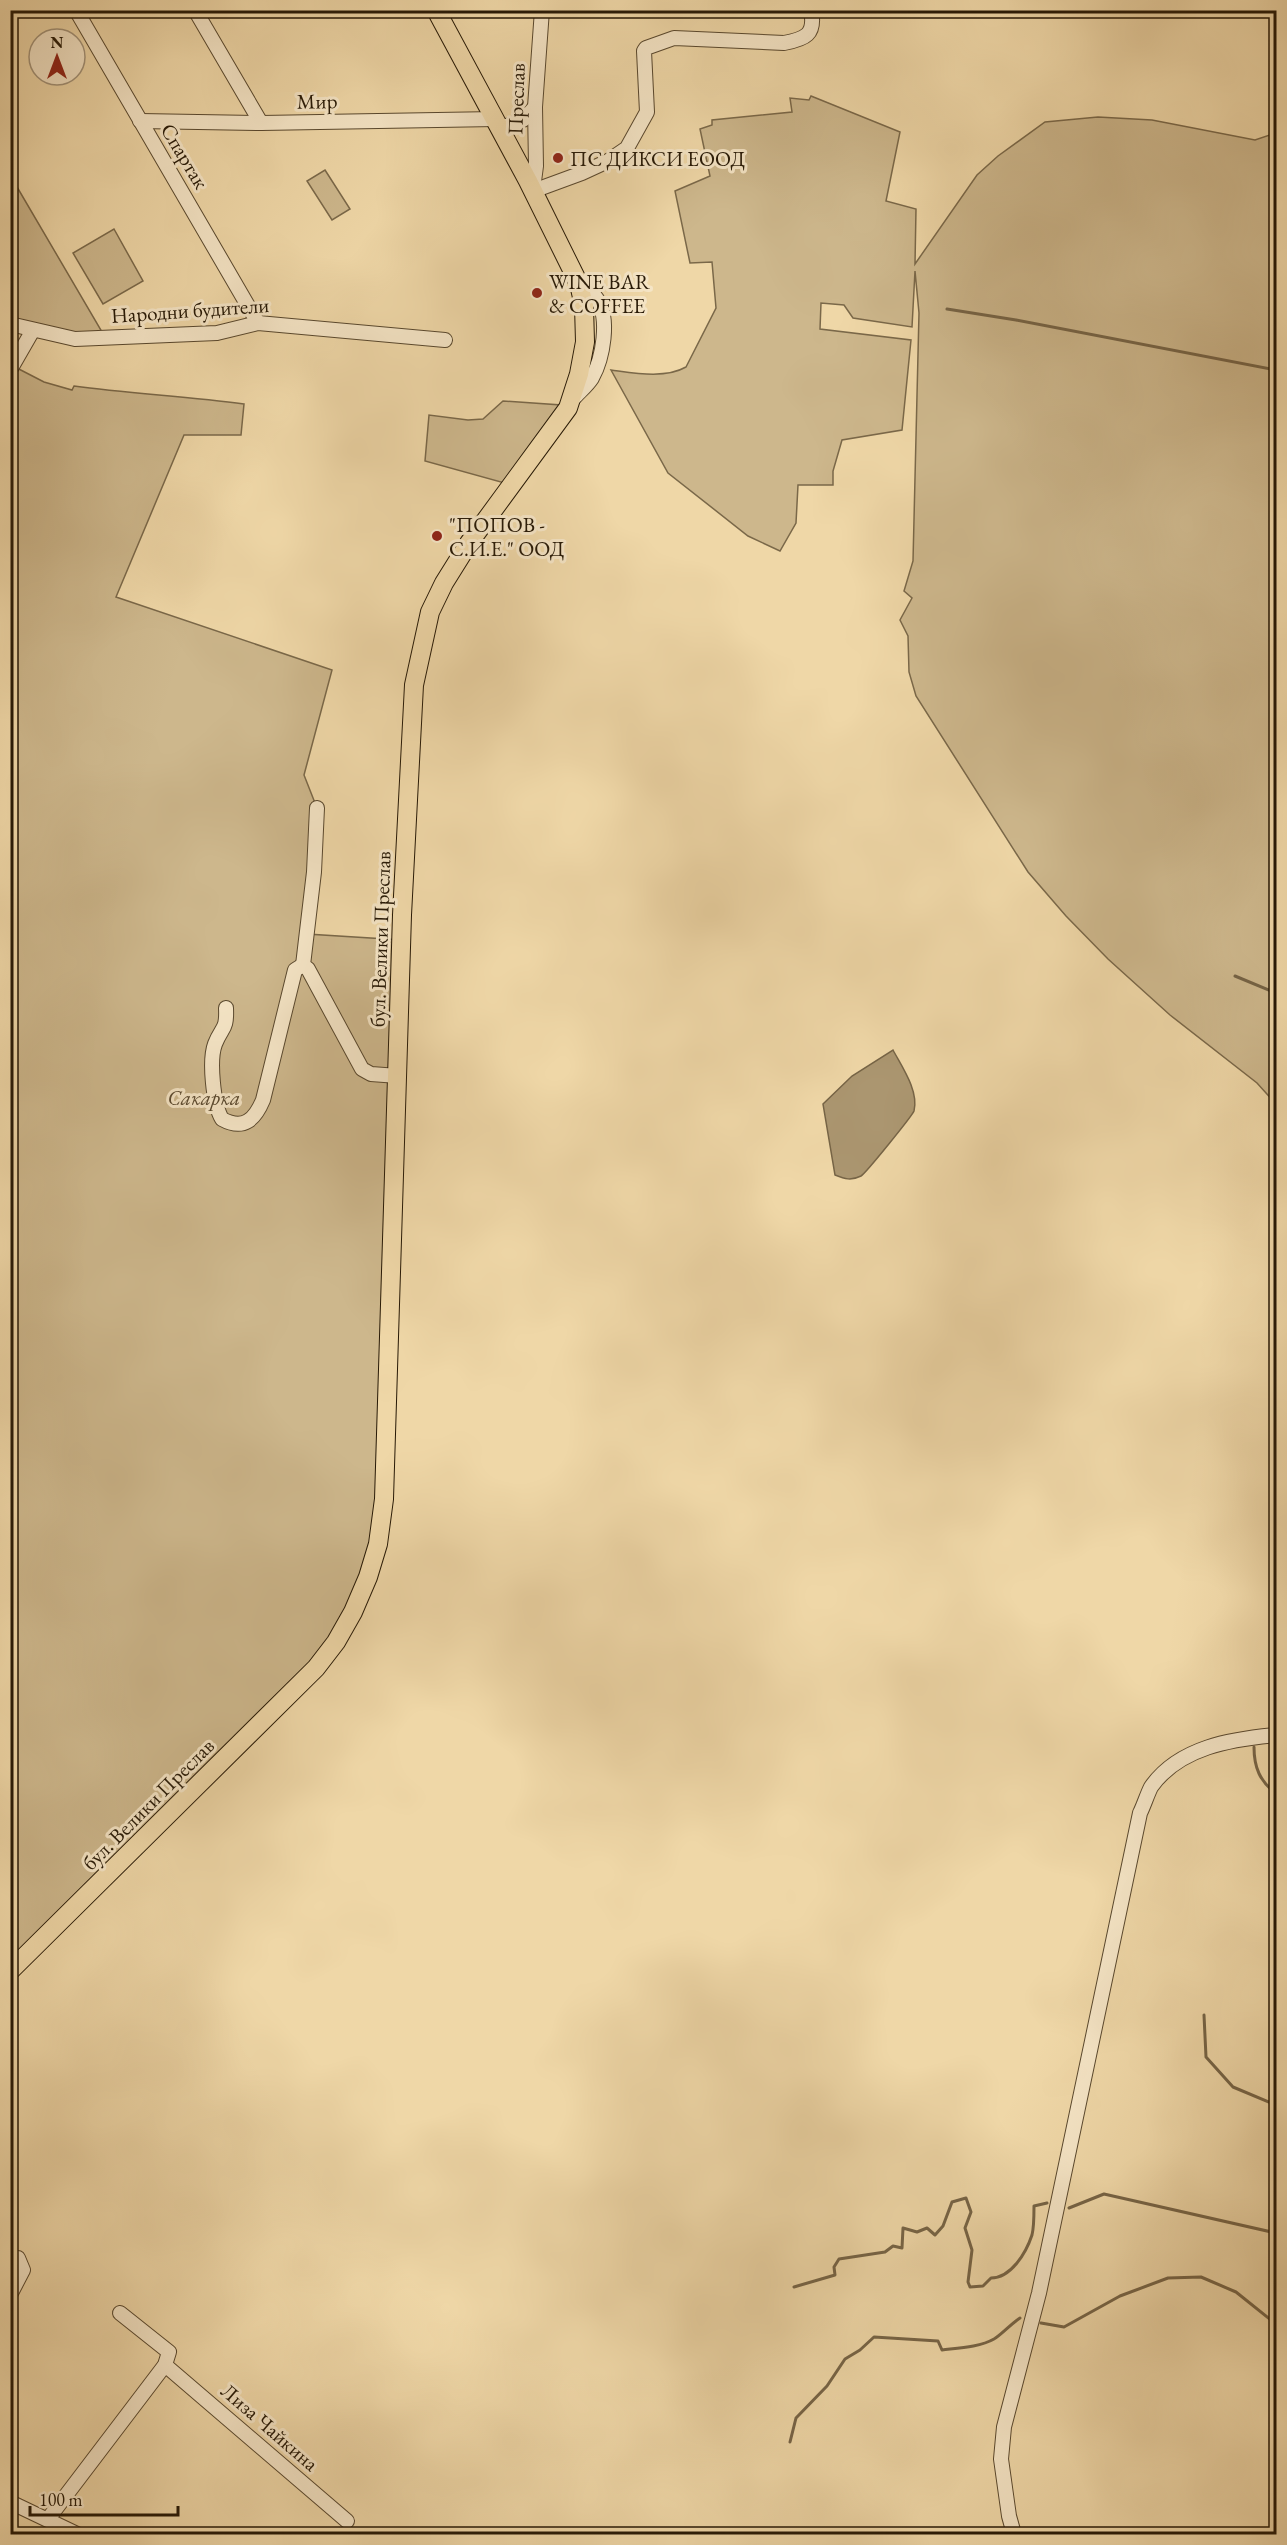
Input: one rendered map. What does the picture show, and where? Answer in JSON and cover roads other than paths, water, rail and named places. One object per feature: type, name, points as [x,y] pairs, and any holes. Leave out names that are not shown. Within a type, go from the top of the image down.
[{"type":"main road","name":"бул. Велики Преслав","points":[[10,1971],[316,1668],[336,1642],[353,1612],[368,1577],[378,1544],[385,1485],[402,915],[411,711],[430,612],[444,583],[469,543],[568,408],[579,374],[585,342],[584,306],[579,284],[533,190],[436,10]]},
{"type":"main road","name":"бул. Велики Преслав","points":[[549,432],[568,384],[574,348],[575,306],[566,257]]},
{"type":"street","name":"Спартак","points":[[76,10],[258,323]]},
{"type":"street","points":[[195,10],[261,123]]},
{"type":"street","name":"Преслав","points":[[533,190],[536,166],[535,107],[542,10]]},
{"type":"street","points":[[533,190],[582,173],[627,148],[647,112],[644,51],[646,48],[674,38],[784,43],[799,40],[808,34],[812,17]]},
{"type":"street","points":[[498,124],[523,120],[535,107]]},
{"type":"street","name":"Мир","points":[[140,121],[498,124]]},
{"type":"street","name":"Народни будители","points":[[10,324],[75,339],[217,333],[258,323],[445,340]]},
{"type":"street","points":[[10,370],[33,330]]},
{"type":"street","points":[[226,1008],[223,1032],[215,1044],[213,1091],[222,1119],[238,1124],[250,1121],[256,1115],[263,1100],[296,970],[303,965],[314,872],[317,808]]},
{"type":"street","points":[[303,965],[308,969],[362,1069],[371,1074],[398,1076]]},
{"type":"street","points":[[1014,2535],[1001,2459],[1004,2427],[1039,2293],[1140,1813],[1151,1788],[1172,1766],[1201,1749],[1241,1738],[1276,1735]]},
{"type":"street","points":[[10,2295],[23,2270],[18,2258]]},
{"type":"street","name":"Лиза Чайкина","points":[[120,2313],[169,2352],[165,2365],[347,2521]]},
{"type":"street","points":[[48,2519],[165,2365]]},
{"type":"street","points":[[12,2506],[48,2519],[77,2535]]},
{"type":"waterway","points":[[947,309],[1276,370]]},
{"type":"waterway","points":[[1235,976],[1276,993]]},
{"type":"waterway","points":[[1254,1747],[1259,1774],[1276,1794]]},
{"type":"waterway","points":[[1204,2015],[1206,2057],[1233,2087],[1276,2105]]},
{"type":"waterway","points":[[1069,2208],[1104,2194],[1276,2233]]},
{"type":"waterway","points":[[794,2287],[835,2275],[834,2267],[839,2259],[885,2252],[893,2246],[902,2248],[903,2228],[917,2232],[927,2228],[935,2235],[943,2226],[952,2202],[966,2198],[971,2212],[965,2228],[972,2250],[968,2282],[970,2287],[983,2286],[991,2278],[1005,2274],[1017,2263],[1032,2235],[1034,2206],[1047,2203]]},
{"type":"waterway","points":[[1041,2323],[1064,2327],[1120,2296],[1168,2278],[1201,2277],[1236,2292],[1276,2324]]},
{"type":"waterway","points":[[790,2442],[796,2418],[827,2386],[845,2359],[860,2350],[874,2337],[938,2341],[942,2350],[962,2348],[994,2339],[1020,2318]]},
{"type":"place","name":"ПС ДИКСИ ЕООД","points":[[558,158]]},
{"type":"place","name":"WINE BAR & COFFEE","points":[[537,293]]},
{"type":"place","name":"\"ПОПОВ - С.И.Е.\" ООД","points":[[437,536]]},
{"type":"park label","name":"Сакарка","points":[[204,1097]]}]
